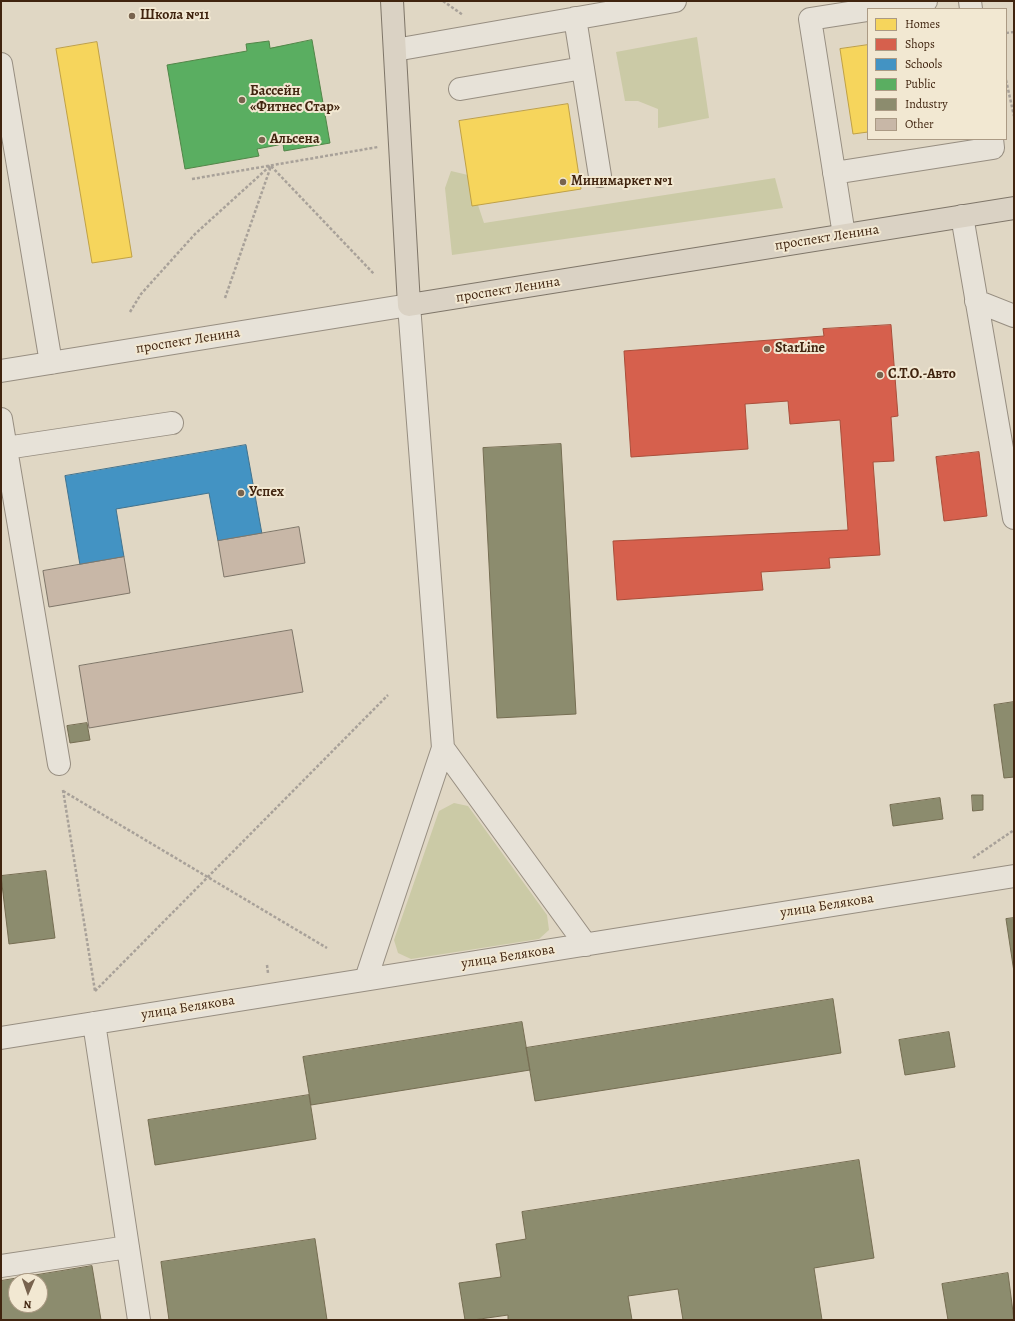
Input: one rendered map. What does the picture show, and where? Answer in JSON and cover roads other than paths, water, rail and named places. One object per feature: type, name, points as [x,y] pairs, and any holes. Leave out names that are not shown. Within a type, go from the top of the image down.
[{"type":"main road","points":[[392,1],[409,306]]},
{"type":"main road","name":"проспект Ленина","points":[[409,306],[1014,208]]},
{"type":"street","points":[[395,50],[675,1]]},
{"type":"street","points":[[881,8],[926,1]]},
{"type":"street","points":[[844,235],[810,19],[867,10]]},
{"type":"street","points":[[575,18],[600,176]]},
{"type":"street","points":[[1,64],[51,363]]},
{"type":"street","points":[[460,89],[583,68]]},
{"type":"street","points":[[834,173],[993,148],[992,140]]},
{"type":"street","points":[[962,216],[1014,518]]},
{"type":"street","points":[[976,301],[1014,316]]},
{"type":"street","points":[[366,979],[443,748],[409,306]]},
{"type":"street","name":"проспект Ленина","points":[[1,371],[409,306]]},
{"type":"street","points":[[1,419],[59,764]]},
{"type":"street","points":[[6,448],[172,423]]},
{"type":"street","points":[[443,748],[586,945]]},
{"type":"street","name":"улица Белякова","points":[[1,1038],[1014,876]]},
{"type":"street","points":[[94,1023],[139,1320]]},
{"type":"street","points":[[1,1266],[128,1247]]},
{"type":"place","name":"Школа №11","points":[[132,16]]},
{"type":"place","name":"Бассейн «Фитнес Стар»","points":[[242,100]]},
{"type":"place","name":"Альсена","points":[[262,140]]},
{"type":"place","name":"Минимаркет №1","points":[[563,182]]},
{"type":"place","name":"StarLine","points":[[767,349]]},
{"type":"place","name":"С.Т.О.-Авто","points":[[880,375]]},
{"type":"place","name":"Успех","points":[[241,493]]}]
